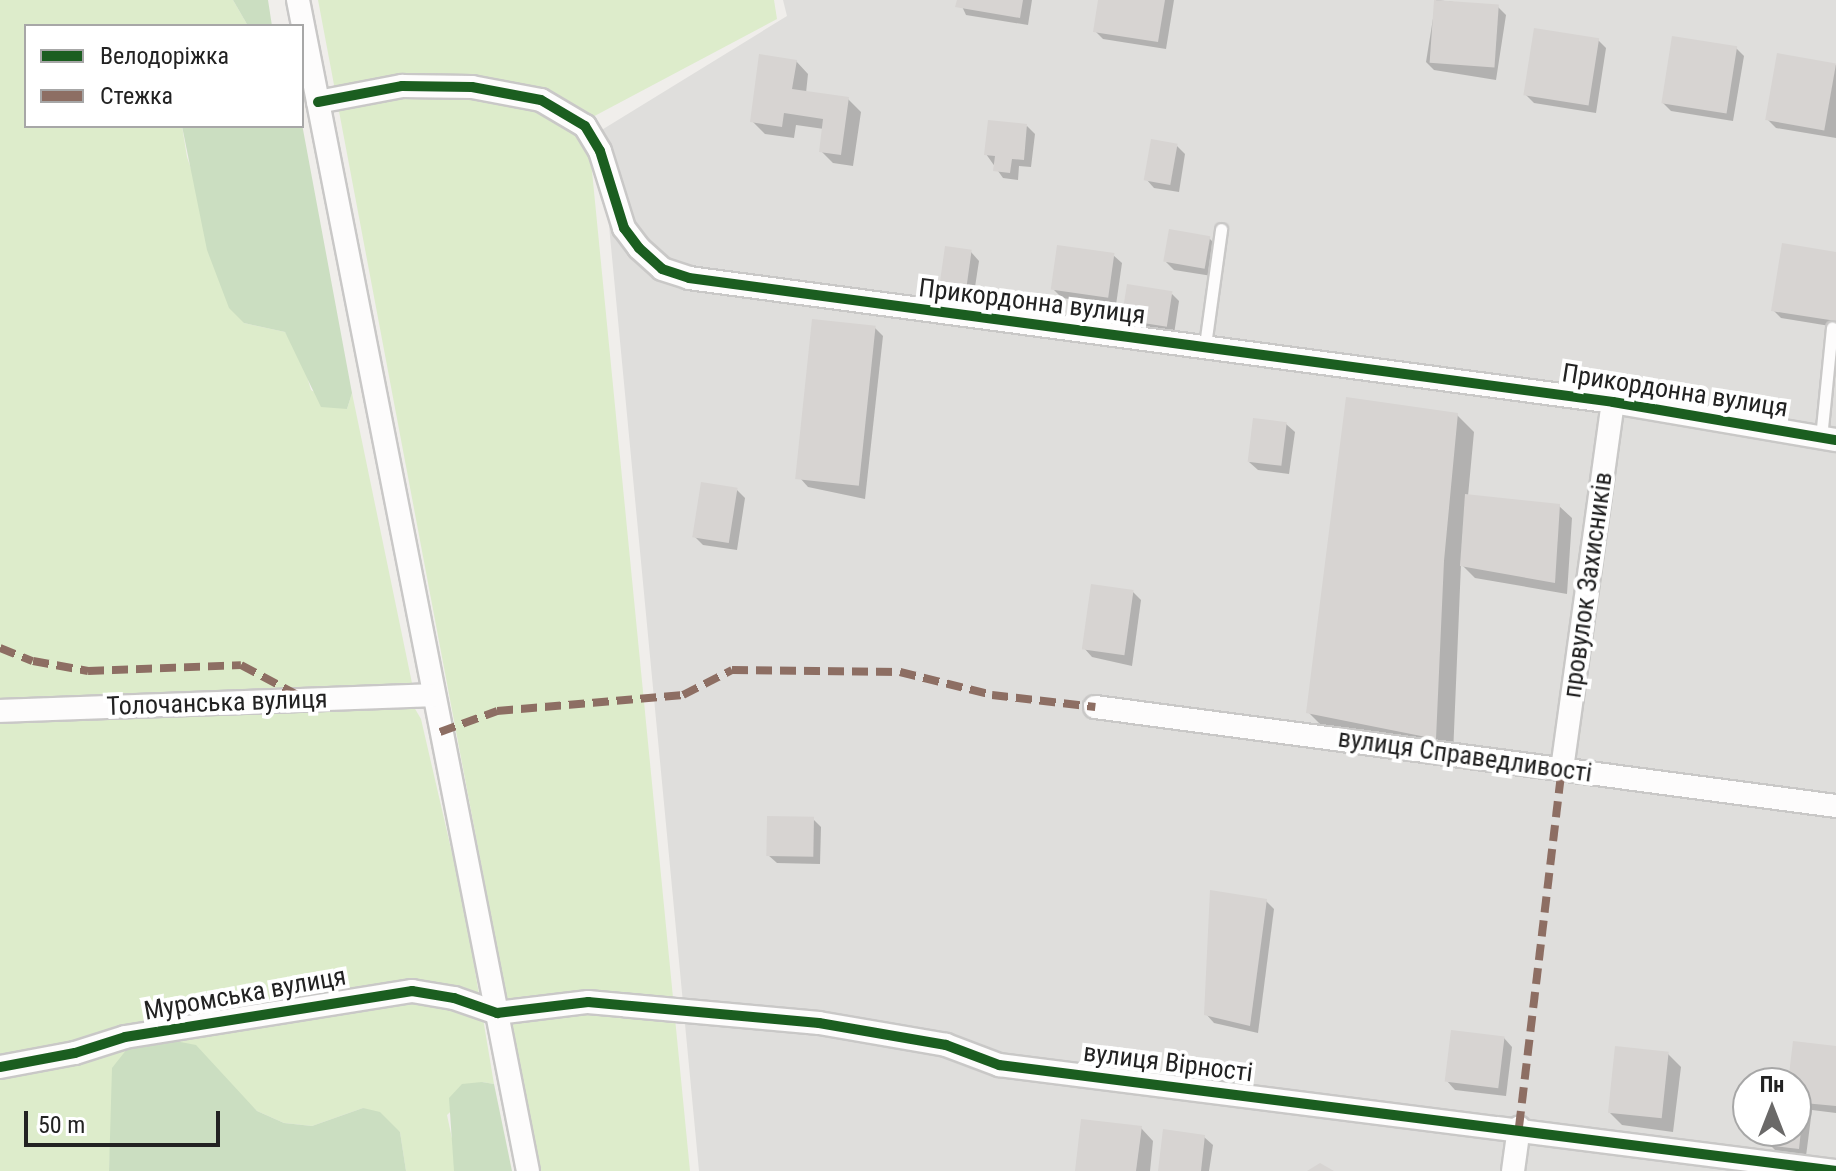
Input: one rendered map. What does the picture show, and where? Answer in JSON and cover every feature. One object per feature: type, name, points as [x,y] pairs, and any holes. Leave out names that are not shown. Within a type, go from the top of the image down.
[{"type":"street","points":[[298,0],[303,24]]},
{"type":"street","points":[[304,31],[528,1171]]},
{"type":"street","name":"Прикордонна вулиця","points":[[318,102],[402,86],[472,87],[541,100],[585,126],[600,151],[624,228],[639,248],[662,269],[689,278],[1613,402],[1829,439]]},
{"type":"street","name":"провулок Захисників","points":[[1562,769],[1613,402]]},
{"type":"street","name":"Толочанська вулиця","points":[[0,711],[433,695]]},
{"type":"street","name":"вулиця Справедливості","points":[[1095,707],[1836,806]]},
{"type":"street","name":"Муромська вулиця","points":[[0,1067],[75,1053],[125,1037],[372,995],[412,991],[454,998],[497,1013]]},
{"type":"street","name":"вулиця Вірності","points":[[497,1013],[588,1002],[819,1023],[946,1045],[999,1065],[1519,1127],[1836,1171]]},
{"type":"street","points":[[1513,1171],[1519,1127]]},
{"type":"lane","points":[[1205,345],[1221,229]]},
{"type":"lane","points":[[1829,439],[1832,328]]},
{"type":"shaded area","points":[[783,0],[1836,0],[1836,1171],[699,1171],[600,131],[787,16]]},
{"type":"green space","points":[[0,0],[233,0],[247,24],[24,24],[24,128],[182,128],[187,157],[244,323],[285,332],[301,356],[311,390],[347,409],[352,393],[413,688],[0,701]]},
{"type":"green space","points":[[233,0],[268,0],[272,24],[247,24]]},
{"type":"green space","points":[[318,0],[774,0],[777,19],[587,120],[690,1171],[539,1171]]},
{"type":"green space","points":[[182,128],[303,128],[352,393],[347,409],[321,407],[285,332],[244,323],[229,308],[207,250]]},
{"type":"green space","points":[[400,701],[414,707],[421,719],[464,905],[494,1084],[482,1082],[447,1115],[457,1162],[454,1171],[406,1171],[400,1132],[363,1108],[312,1126],[284,1123],[257,1111],[226,1083],[111,1134],[109,1171],[0,1171],[0,718]]},
{"type":"green space","points":[[170,1040],[196,1045],[257,1111],[284,1123],[312,1126],[363,1108],[380,1112],[400,1132],[406,1171],[109,1171],[112,1068],[127,1049]]},
{"type":"green space","points":[[462,1084],[494,1084],[512,1171],[454,1171],[449,1098]]},
{"type":"building","points":[[957,0],[1023,0],[1020,18],[955,7]]},
{"type":"building","points":[[1098,0],[1165,0],[1158,42],[1093,32]]},
{"type":"building","points":[[1434,0],[1499,5],[1494,67],[1430,63]]},
{"type":"building","points":[[1534,28],[1599,38],[1589,105],[1523,95]]},
{"type":"building","points":[[1672,36],[1737,46],[1727,113],[1661,103]]},
{"type":"building","points":[[1777,53],[1836,63],[1824,130],[1765,120]]},
{"type":"building","points":[[759,54],[797,60],[792,89],[849,97],[841,155],[819,152],[823,119],[784,113],[782,127],[750,122]]},
{"type":"building","points":[[988,120],[1027,124],[1024,160],[1012,159],[1010,173],[993,171],[995,156],[984,155]]},
{"type":"building","points":[[1151,139],[1178,144],[1170,185],[1144,180]]},
{"type":"building","points":[[1169,229],[1210,236],[1205,269],[1163,261]]},
{"type":"building","points":[[1782,243],[1836,252],[1836,321],[1771,311]]},
{"type":"building","points":[[1057,245],[1114,253],[1108,298],[1051,290]]},
{"type":"building","points":[[945,246],[972,250],[966,293],[939,290]]},
{"type":"building","points":[[1127,284],[1172,291],[1167,327],[1121,320]]},
{"type":"building","points":[[812,319],[876,326],[859,486],[795,479]]},
{"type":"building","points":[[1346,397],[1458,413],[1444,561],[1436,739],[1306,713]]},
{"type":"building","points":[[1253,418],[1287,422],[1281,466],[1248,462]]},
{"type":"building","points":[[701,482],[738,488],[729,543],[692,537]]},
{"type":"building","points":[[1465,494],[1560,504],[1555,583],[1460,566]]},
{"type":"building","points":[[1091,584],[1134,590],[1124,655],[1082,649]]},
{"type":"building","points":[[767,816],[814,817],[813,857],[766,856]]},
{"type":"building","points":[[1210,890],[1267,899],[1250,1026],[1204,1015]]},
{"type":"building","points":[[1451,1030],[1505,1037],[1498,1088],[1445,1082]]},
{"type":"building","points":[[1793,1041],[1836,1046],[1836,1106],[1812,1104],[1812,1067],[1790,1067]]},
{"type":"building","points":[[1615,1046],[1669,1052],[1662,1118],[1608,1113]]},
{"type":"building","points":[[1081,1119],[1142,1126],[1136,1171],[1075,1171]]},
{"type":"building","points":[[1163,1129],[1205,1135],[1201,1171],[1158,1171]]},
{"type":"building","points":[[1320,1163],[1334,1171],[1307,1171]]},
{"type":"marked path","points":[[0,648],[33,661],[88,671],[241,665],[305,699]]},
{"type":"marked path","points":[[440,732],[497,711],[683,695],[732,670],[900,672],[992,695],[1095,707]]},
{"type":"marked path","points":[[1519,1127],[1562,769]]},
{"type":"cycle path","points":[[318,102],[402,86],[472,87],[541,100],[585,126],[600,151],[624,228],[639,248],[662,269],[689,278],[1613,402],[1836,440]]},
{"type":"cycle path","points":[[0,1067],[75,1053],[125,1037],[412,991],[454,998],[497,1013],[588,1002],[819,1023],[946,1045],[999,1065],[1836,1171]]}]
